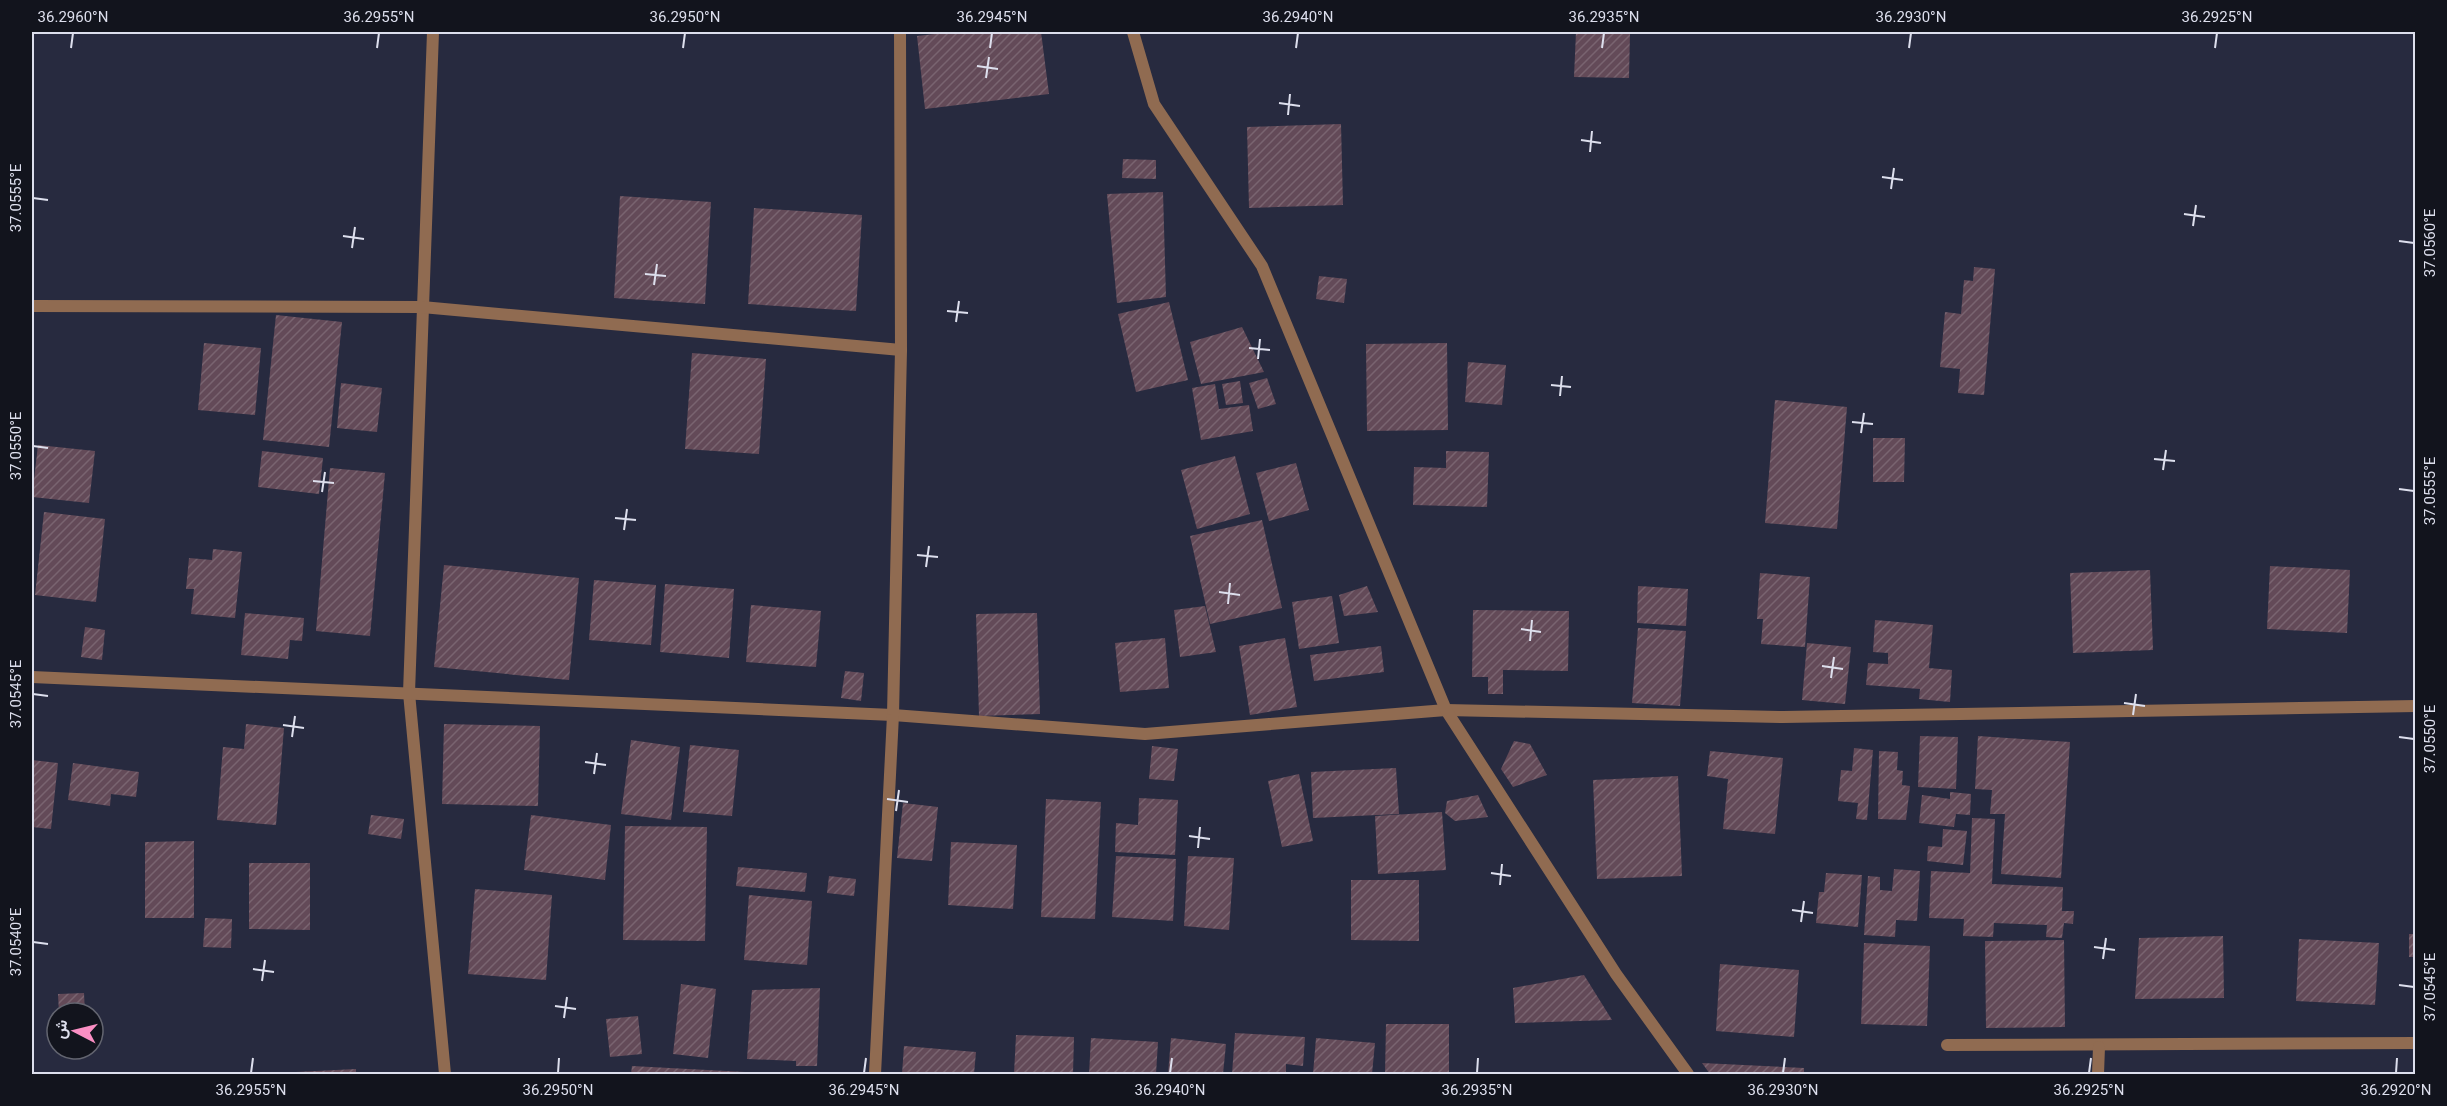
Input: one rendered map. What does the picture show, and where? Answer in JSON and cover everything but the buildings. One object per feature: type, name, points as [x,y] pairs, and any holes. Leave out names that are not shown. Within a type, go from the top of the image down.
[{"type":"street","points":[[433,32],[409,693],[445,1074]]},
{"type":"street","points":[[875,1074],[893,715],[901,350],[900,32]]},
{"type":"street","points":[[1134,32],[1154,104],[1262,266],[1446,710],[1616,974],[1688,1074]]},
{"type":"street","points":[[32,306],[422,307],[901,350]]},
{"type":"street","points":[[32,677],[893,715],[1145,734],[1446,710],[1783,717],[2415,706]]},
{"type":"street","points":[[1947,1046],[2099,1047],[2415,1043]]},
{"type":"street","points":[[2098,1074],[2099,1047]]}]
